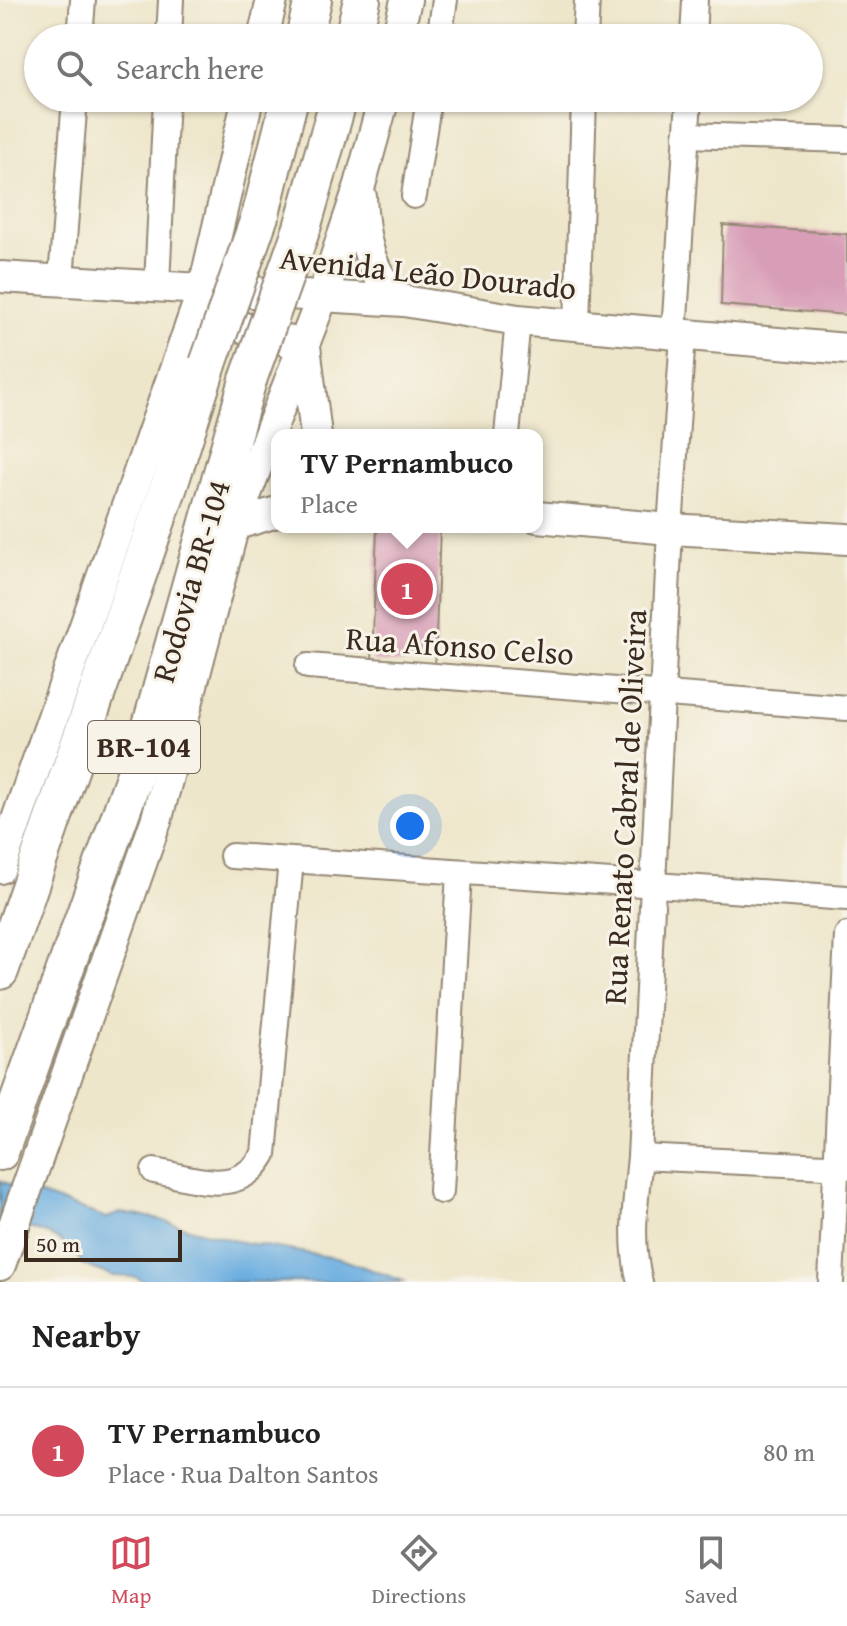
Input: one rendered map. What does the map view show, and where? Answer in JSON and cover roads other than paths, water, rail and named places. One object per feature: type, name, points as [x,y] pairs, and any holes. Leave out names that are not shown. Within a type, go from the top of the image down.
[{"type":"highway","points":[[307,24],[313,0]]},
{"type":"highway","points":[[356,24],[362,0]]},
{"type":"highway","name":"Rodovia BR-104","points":[[0,971],[261,213],[286,112]]},
{"type":"highway","name":"Rodovia BR-104","points":[[0,1152],[146,743],[248,380],[302,228],[335,112]]},
{"type":"main road","points":[[266,24],[272,0]]},
{"type":"main road","points":[[400,24],[406,0]]},
{"type":"main road","points":[[0,868],[7,828],[199,300],[245,112]]},
{"type":"main road","points":[[272,429],[323,295],[360,185],[380,112]]},
{"type":"main road","points":[[360,185],[364,231],[372,261],[386,286],[404,301]]},
{"type":"main road","name":"Avenida Leão Dourado","points":[[0,277],[157,284],[199,300],[323,295],[404,301],[518,320],[847,349]]},
{"type":"main road","points":[[199,300],[305,346]]},
{"type":"main road","points":[[305,346],[315,429]]},
{"type":"main road","points":[[0,1265],[157,818],[234,525],[271,432]]},
{"type":"main road","points":[[234,525],[271,514]]},
{"type":"main road","points":[[543,518],[670,529],[847,539]]},
{"type":"street","points":[[81,24],[83,0]]},
{"type":"street","points":[[170,24],[171,0]]},
{"type":"street","points":[[441,24],[445,0]]},
{"type":"street","points":[[586,24],[587,0]]},
{"type":"street","points":[[694,24],[695,0]]},
{"type":"street","points":[[61,279],[74,112]]},
{"type":"street","points":[[157,284],[165,112]]},
{"type":"street","points":[[414,196],[427,112]]},
{"type":"street","points":[[577,326],[584,112]]},
{"type":"street","name":"Rua Renato Cabral de Oliveira","points":[[640,1282],[635,1262],[634,1228],[664,694],[688,112]]},
{"type":"street","points":[[686,135],[847,140]]},
{"type":"street","points":[[508,429],[518,320]]},
{"type":"street","name":"Rua Afonso Celso","points":[[308,666],[847,708]]},
{"type":"street","points":[[232,856],[847,898]]},
{"type":"street","points":[[154,1171],[225,1182],[243,1178],[256,1168],[264,1154],[291,860]]},
{"type":"street","points":[[441,1191],[459,873]]},
{"type":"street","points":[[831,1282],[842,1166],[847,935]]},
{"type":"street","points":[[640,1157],[842,1166]]},
{"type":"water","points":[[0,1181],[107,1218],[120,1213],[149,1217],[236,1241],[341,1259],[406,1282],[144,1282],[136,1277],[113,1276],[83,1265],[68,1246],[48,1234],[0,1221]]},
{"type":"place","name":"TV Pernambuco","points":[[407,589]]}]
